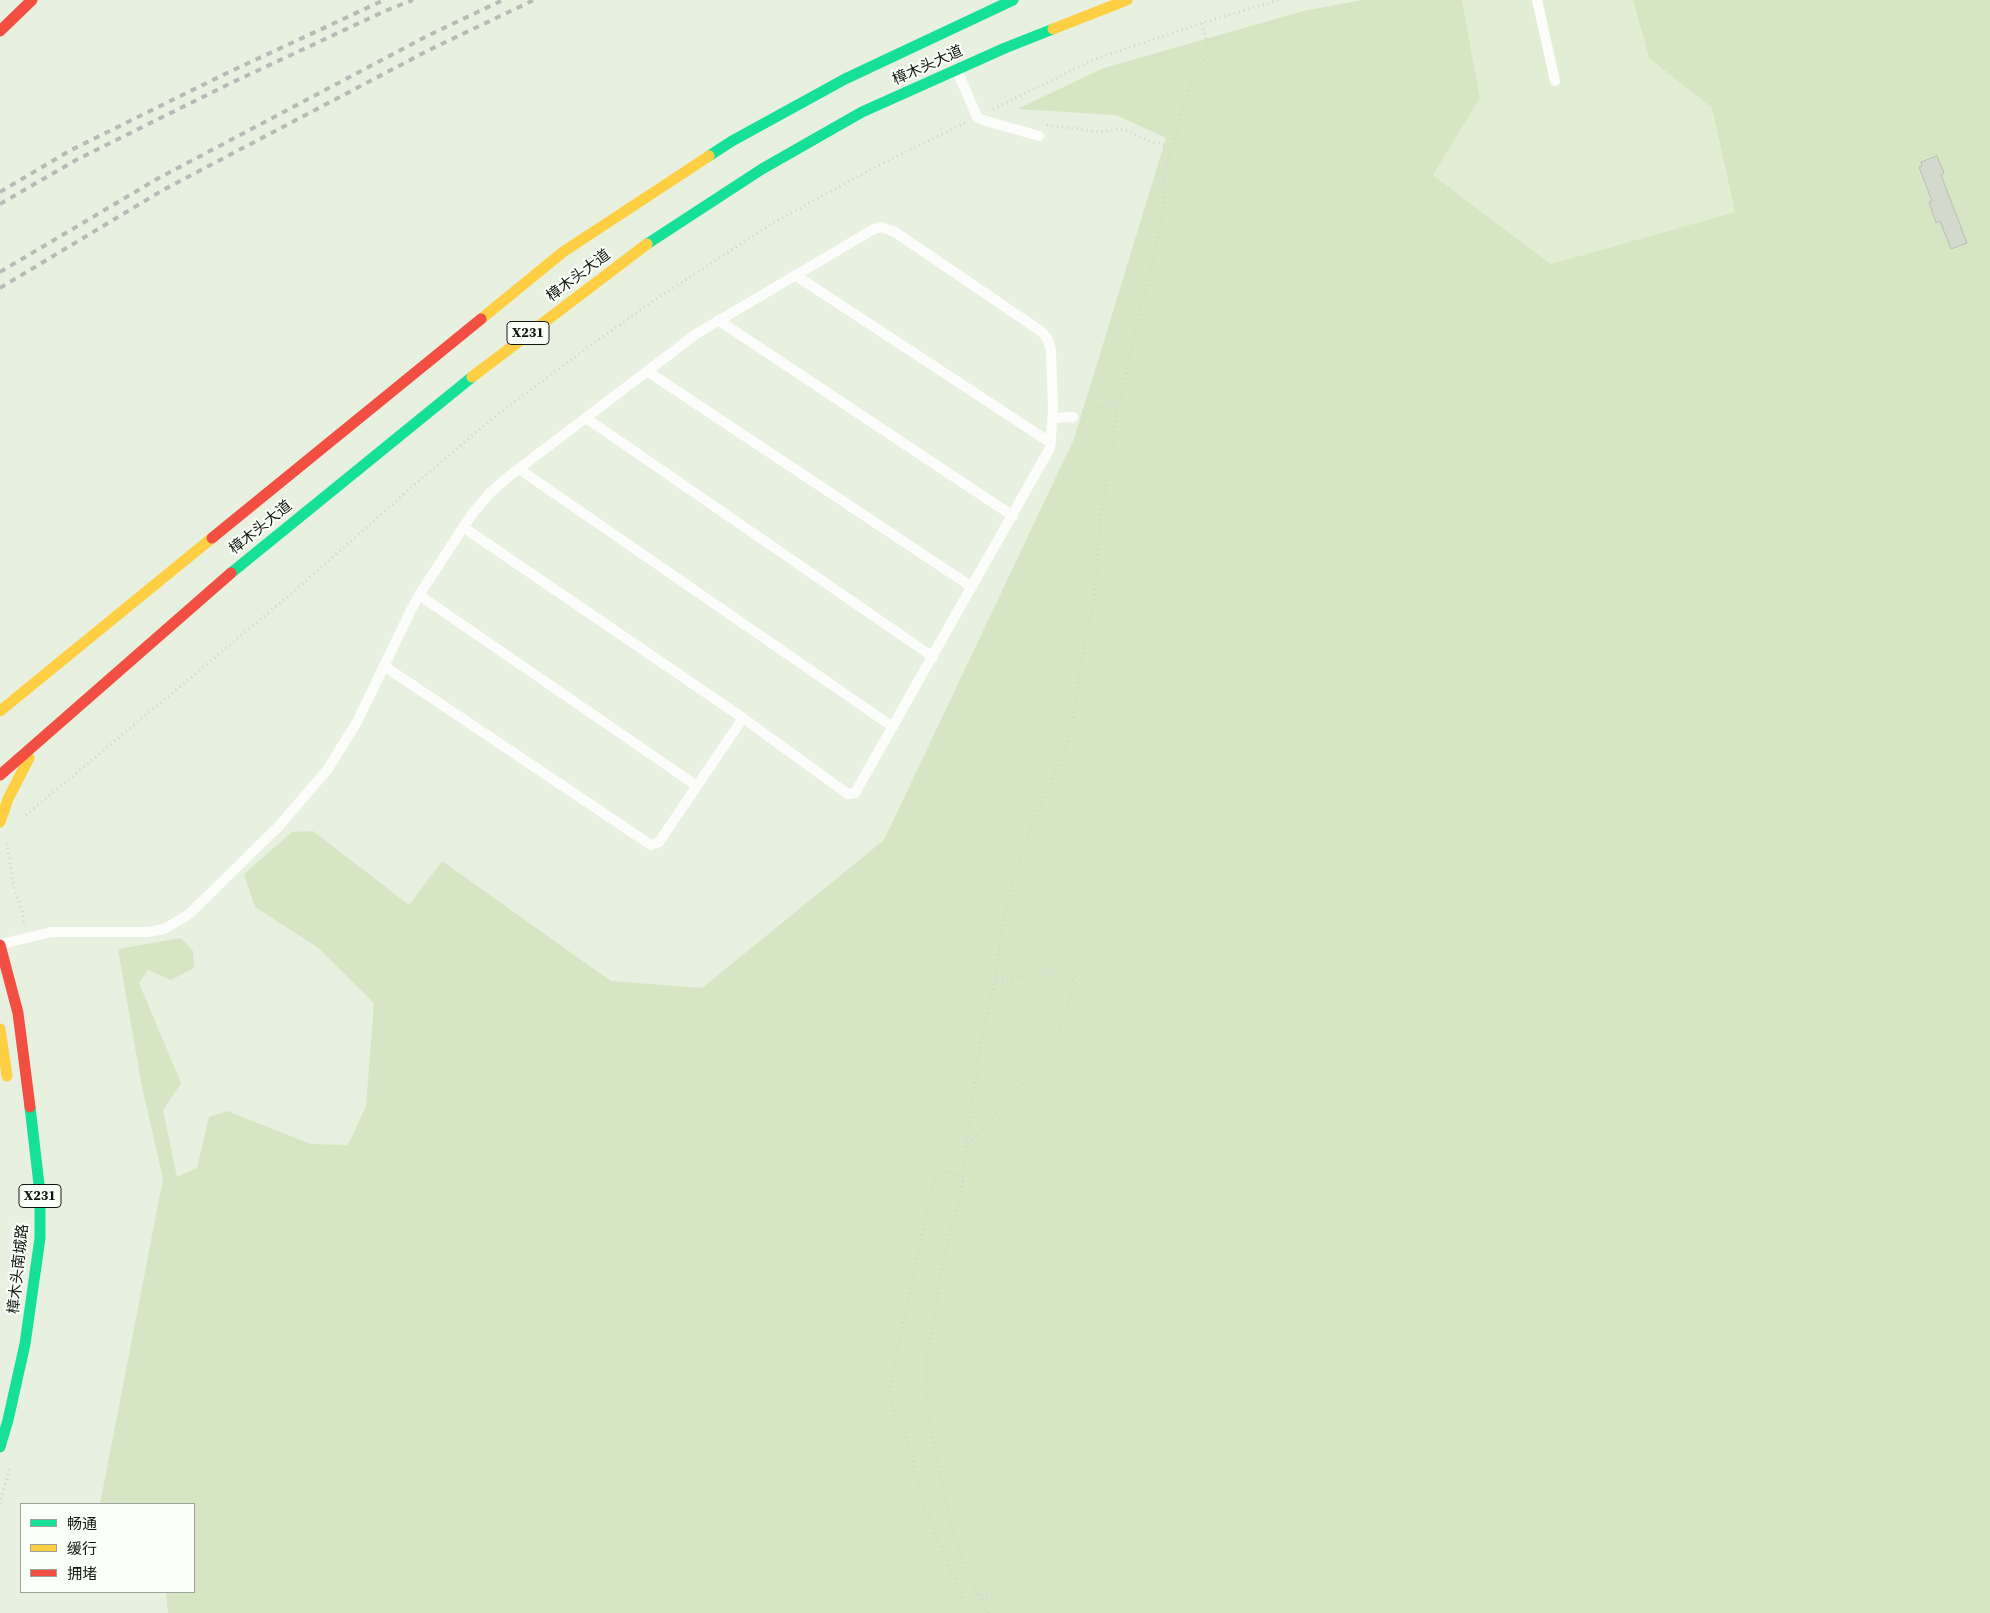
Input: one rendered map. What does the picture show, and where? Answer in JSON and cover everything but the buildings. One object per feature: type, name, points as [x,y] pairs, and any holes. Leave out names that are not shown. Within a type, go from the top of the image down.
[{"type":"main road","points":[[0,31],[32,0]]},
{"type":"main road","name":"樟木头大道","points":[[0,711],[563,252],[732,141],[845,79],[944,30],[1013,0]]},
{"type":"main road","name":"樟木头大道","points":[[0,775],[244,561],[508,348],[656,237],[762,169],[862,112],[1005,48],[1126,0]]},
{"type":"main road","points":[[0,700],[29,687]]},
{"type":"main road","points":[[0,822],[19,776],[42,738]]},
{"type":"main road","name":"樟木头南城路","points":[[0,945],[18,1012],[40,1192],[40,1238],[25,1344],[0,1447]]},
{"type":"main road","points":[[0,1028],[9,1086]]},
{"type":"lane","points":[[1537,0],[1556,81]]},
{"type":"lane","points":[[957,70],[977,117],[1038,136]]},
{"type":"lane","points":[[0,945],[51,932],[149,932],[164,929],[188,915],[279,826],[327,770],[357,722],[419,595],[472,514],[490,493],[696,334],[874,229],[881,227],[895,232],[1042,332],[1048,340],[1051,350],[1053,418],[1051,443],[1044,461],[858,790],[852,794],[844,792],[743,718],[464,527]]},
{"type":"lane","points":[[795,275],[1051,443]]},
{"type":"lane","points":[[718,320],[1013,516]]},
{"type":"lane","points":[[647,371],[972,587]]},
{"type":"lane","points":[[1053,418],[1073,417]]},
{"type":"lane","points":[[586,418],[933,657]]},
{"type":"lane","points":[[519,469],[893,727]]},
{"type":"lane","points":[[419,595],[697,786]]},
{"type":"lane","points":[[384,666],[651,845],[659,842],[743,718]]},
{"type":"path","points":[[989,1613],[970,1580],[953,1529],[940,1477],[926,1392],[931,1332],[938,1306],[944,1257],[962,1193],[966,1148],[984,1023],[995,981],[1003,921],[1017,866],[1029,832],[1064,752],[1072,726],[1086,631],[1094,602],[1100,515],[1113,450],[1116,407],[1121,401],[1130,354],[1163,214],[1164,180],[1192,75],[1210,54],[1202,23]]},
{"type":"path","points":[[1023,132],[1038,123],[1100,132],[1118,129],[1125,130],[1149,141],[1173,147]]},
{"type":"path","points":[[1073,417],[1100,406],[1116,407]]},
{"type":"path","points":[[966,1148],[1027,1080],[1061,1027],[1076,982],[1060,970],[995,981]]},
{"type":"path","points":[[963,1178],[945,1171],[936,1175],[929,1198],[889,1390],[893,1411],[908,1439],[922,1502],[969,1613]]},
{"type":"path","points":[[977,1592],[992,1598],[1003,1613]]},
{"type":"shaded area","points":[[1362,0],[1462,0],[1480,98],[1433,175],[1551,264],[1735,212],[1712,108],[1649,58],[1633,0],[1990,0],[1990,1613],[168,1613],[166,1593],[195,1593],[195,1503],[100,1503],[163,1179],[141,1082],[118,949],[181,938],[193,951],[194,968],[171,980],[148,970],[139,983],[181,1083],[163,1110],[177,1177],[197,1168],[209,1117],[227,1111],[311,1144],[348,1145],[366,1106],[374,1003],[317,947],[255,907],[244,874],[292,832],[313,831],[409,905],[442,861],[611,981],[702,988],[884,840],[1074,439],[1166,138],[1116,115],[1017,109],[1104,68],[1303,11]]},
{"type":"shaded area","points":[[1462,0],[1633,0],[1649,58],[1712,108],[1735,212],[1551,264],[1433,175],[1480,98]]},
{"type":"railway","points":[[0,192],[71,150],[227,73],[384,0]]},
{"type":"railway","points":[[0,204],[76,160],[231,83],[385,11],[413,0]]},
{"type":"railway","points":[[0,272],[157,179],[429,35],[503,0]]},
{"type":"railway","points":[[0,288],[163,190],[431,49],[534,0]]},
{"type":"traffic: fast","points":[[709,156],[732,141],[845,79],[1013,0]]},
{"type":"traffic: fast","points":[[647,244],[762,169],[862,112],[1005,48],[1053,29]]},
{"type":"traffic: fast","points":[[231,573],[472,377]]},
{"type":"traffic: fast","points":[[0,1447],[25,1344],[40,1238],[40,1193],[30,1107]]},
{"type":"traffic: slow","points":[[1053,29],[1127,0]]},
{"type":"traffic: slow","points":[[481,319],[563,252],[709,156]]},
{"type":"traffic: slow","points":[[472,377],[647,244]]},
{"type":"traffic: slow","points":[[0,711],[212,538]]},
{"type":"traffic: slow","points":[[0,822],[8,799],[29,758]]},
{"type":"traffic: slow","points":[[0,1029],[7,1076]]},
{"type":"traffic: jam","points":[[0,31],[32,0]]},
{"type":"traffic: jam","points":[[212,538],[481,319]]},
{"type":"traffic: jam","points":[[0,775],[231,573]]},
{"type":"traffic: jam","points":[[0,945],[18,1013],[30,1107]]}]
